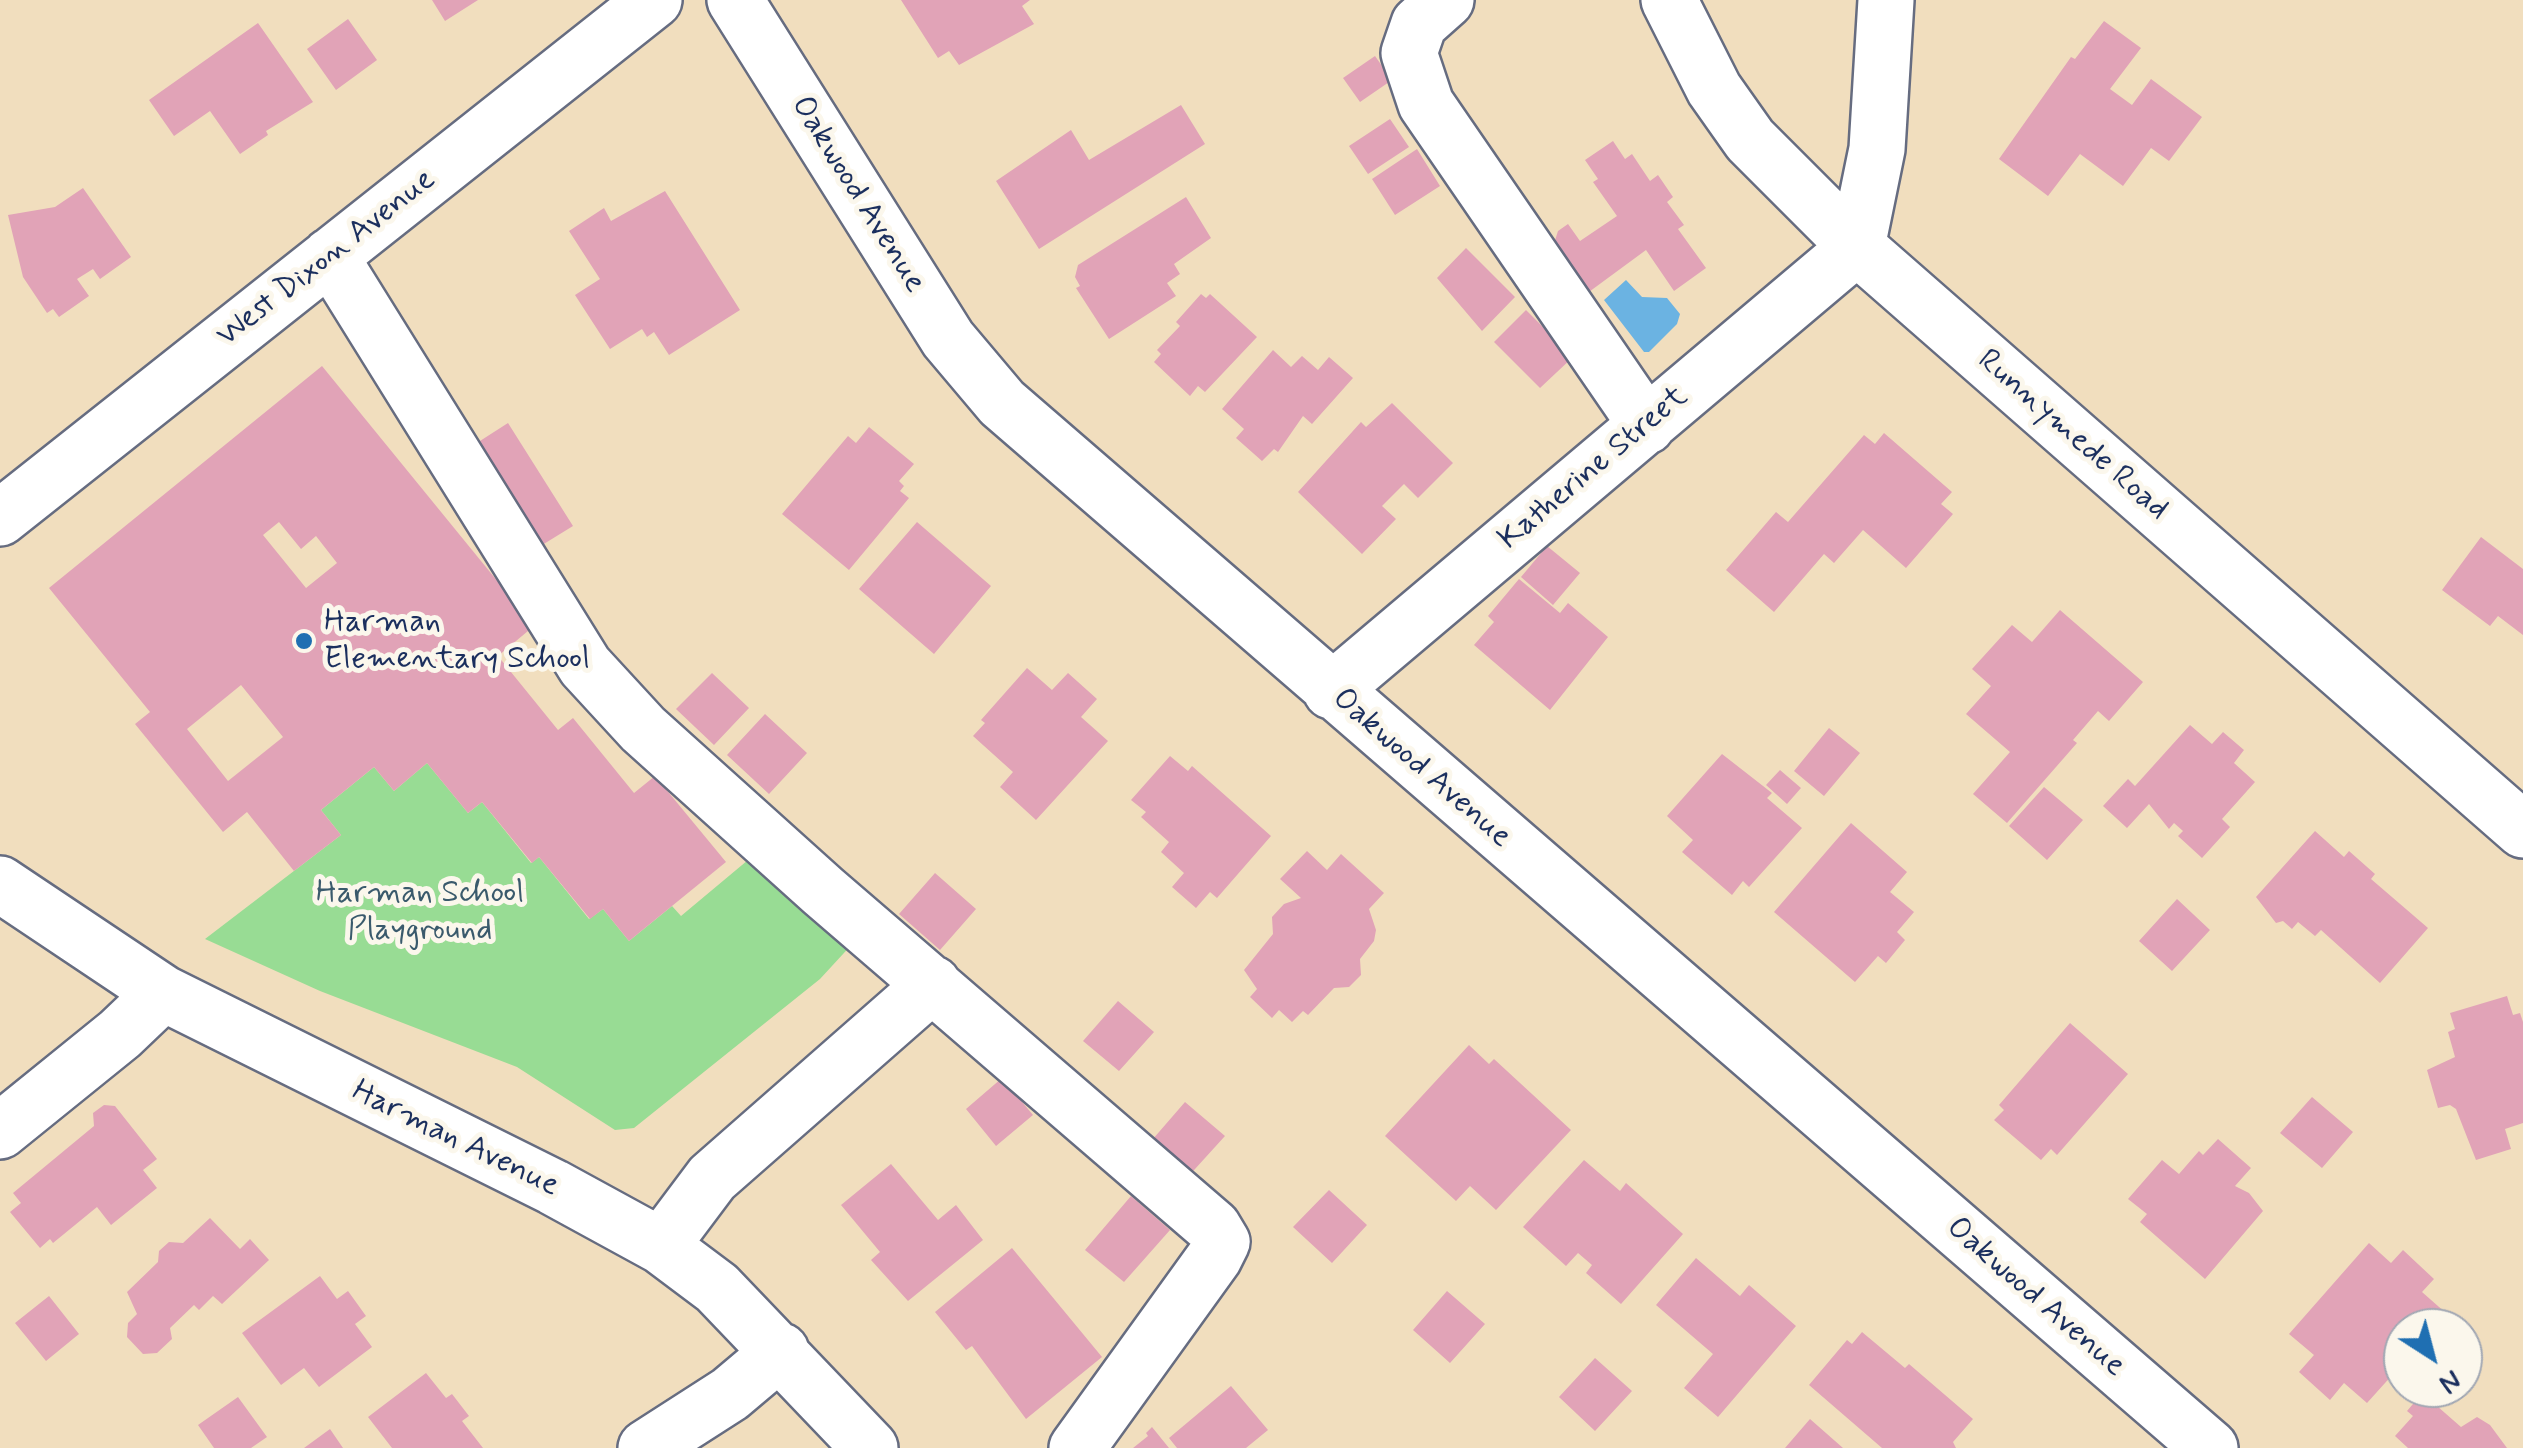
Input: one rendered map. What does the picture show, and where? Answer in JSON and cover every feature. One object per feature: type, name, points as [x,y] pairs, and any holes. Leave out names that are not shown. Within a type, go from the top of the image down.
[{"type":"street","name":"West Dixon Avenue","points":[[0,518],[654,0]]},
{"type":"street","name":"Oakwood Avenue","points":[[735,0],[948,339],[1002,403],[1330,691],[2210,1448]]},
{"type":"street","points":[[1446,0],[1419,24],[1409,53],[1426,104],[1647,426]]},
{"type":"street","name":"Runnymede Road","points":[[1670,0],[1714,89],[1750,140],[1857,247],[2523,830]]},
{"type":"street","points":[[1857,247],[1877,149],[1886,0]]},
{"type":"street","name":"Katherine Street","points":[[1330,691],[1857,247]]},
{"type":"street","points":[[330,256],[585,666],[643,729],[1213,1227],[1222,1242],[1077,1448]]},
{"type":"street","name":"Harman Avenue","points":[[0,884],[163,993],[661,1246],[717,1288],[870,1448]]},
{"type":"street","points":[[661,1246],[712,1178],[933,984]]},
{"type":"street","points":[[0,1131],[120,1034],[163,993]]},
{"type":"street","points":[[646,1448],[730,1394],[781,1351]]},
{"type":"green space","name":"Harman School Playground","points":[[427,763],[468,813],[482,802],[531,863],[539,857],[589,919],[603,909],[629,941],[672,906],[681,916],[754,855],[855,941],[820,979],[634,1128],[615,1130],[517,1067],[320,991],[205,939],[341,835],[321,810],[374,767],[394,791]]},
{"type":"water","points":[[1626,280],[1642,297],[1667,298],[1680,314],[1677,324],[1649,352],[1644,352],[1604,300]]},
{"type":"building","points":[[432,0],[478,0],[445,21]]},
{"type":"building","points":[[901,0],[1030,0],[1022,6],[1034,24],[959,65],[949,51],[938,58]]},
{"type":"building","points":[[348,19],[377,60],[336,90],[307,49]]},
{"type":"building","points":[[2104,21],[2141,48],[2110,89],[2132,105],[2151,79],[2202,117],[2169,161],[2151,148],[2123,186],[2080,154],[2048,196],[1999,159],[2071,57],[2075,59]]},
{"type":"building","points":[[258,23],[313,102],[266,131],[268,135],[240,154],[210,111],[174,136],[149,100]]},
{"type":"building","points":[[1375,56],[1392,80],[1360,102],[1343,78]]},
{"type":"building","points":[[1181,105],[1205,144],[1039,249],[996,181],[1071,130],[1089,160]]},
{"type":"building","points":[[1390,119],[1409,147],[1368,174],[1349,146]]},
{"type":"building","points":[[1613,141],[1625,159],[1632,154],[1650,181],[1658,175],[1673,197],[1667,202],[1684,225],[1678,229],[1706,268],[1674,291],[1646,250],[1578,300],[1549,259],[1558,231],[1568,224],[1580,241],[1617,216],[1593,182],[1598,179],[1585,160]]},
{"type":"building","points":[[1417,149],[1440,186],[1395,215],[1372,179]]},
{"type":"building","points":[[83,188],[131,257],[100,279],[93,269],[77,279],[89,296],[59,317],[53,309],[47,313],[23,277],[8,215],[55,207]]},
{"type":"building","points":[[665,191],[740,310],[669,355],[654,332],[647,337],[642,329],[610,349],[575,295],[600,279],[569,231],[604,208],[611,221]]},
{"type":"building","points":[[1186,197],[1211,238],[1174,264],[1180,274],[1167,283],[1176,296],[1109,339],[1076,288],[1080,286],[1075,277],[1078,265]]},
{"type":"building","points":[[1466,248],[1515,297],[1482,331],[1437,278]]},
{"type":"building","points":[[1201,294],[1206,298],[1210,294],[1257,337],[1205,392],[1198,386],[1190,396],[1154,362],[1161,354],[1157,350],[1180,326],[1176,322]]},
{"type":"building","points":[[1526,310],[1573,357],[1540,388],[1494,342]]},
{"type":"building","points":[[1273,350],[1291,367],[1302,356],[1318,370],[1329,357],[1353,378],[1312,424],[1303,416],[1278,452],[1274,449],[1262,461],[1236,438],[1244,429],[1222,409]]},
{"type":"building","name":"Harman Elementary School","points":[[322,366],[534,626],[498,656],[558,730],[573,718],[634,793],[655,776],[726,862],[629,941],[603,909],[590,919],[539,857],[532,863],[482,802],[468,813],[427,763],[394,791],[374,767],[321,810],[341,835],[294,871],[247,812],[223,832],[135,724],[150,712],[49,588]],"holes":[[[279,522],[301,549],[316,536],[337,563],[306,588],[263,535]],[[241,685],[283,737],[228,781],[187,729]]]},
{"type":"building","points":[[1392,403],[1453,463],[1418,498],[1404,484],[1382,506],[1396,519],[1362,554],[1298,492],[1361,422],[1366,427]]},
{"type":"building","points":[[508,423],[573,526],[534,550],[469,448]]},
{"type":"building","points":[[869,427],[914,464],[899,481],[904,486],[900,491],[909,498],[849,570],[782,514],[848,436],[856,443]]},
{"type":"building","points":[[1884,433],[1952,492],[1941,504],[1953,514],[1906,568],[1863,530],[1834,563],[1824,554],[1774,612],[1726,570],[1776,512],[1788,522],[1864,435],[1875,444]]},
{"type":"building","points":[[917,522],[991,586],[934,654],[859,589]]},
{"type":"building","points":[[2481,537],[2523,569],[2523,635],[2498,616],[2490,626],[2442,590]]},
{"type":"building","points":[[1547,546],[1580,573],[1553,605],[1521,577]]},
{"type":"building","points":[[1519,579],[1560,613],[1568,603],[1608,637],[1550,710],[1474,645],[1494,622],[1488,616]]},
{"type":"building","points":[[2060,610],[2143,682],[2109,721],[2098,711],[2073,740],[2077,743],[2007,823],[1973,794],[2010,752],[1966,714],[1991,686],[1972,669],[2012,625],[2032,642]]},
{"type":"building","points":[[1027,668],[1052,690],[1068,673],[1097,699],[1081,717],[1108,741],[1036,820],[1000,787],[1013,772],[973,736],[985,723],[981,720]]},
{"type":"building","points":[[712,673],[749,708],[714,745],[676,709]]},
{"type":"building","points":[[765,714],[807,753],[769,794],[727,755]]},
{"type":"building","points":[[2190,725],[2212,744],[2223,732],[2244,750],[2234,763],[2255,782],[2222,819],[2230,827],[2202,858],[2178,836],[2183,831],[2174,823],[2169,829],[2149,804],[2127,828],[2103,806],[2128,779],[2135,786]]},
{"type":"building","points":[[1829,728],[1860,753],[1824,796],[1794,771]]},
{"type":"building","points":[[1722,754],[1772,793],[1767,798],[1802,828],[1749,887],[1743,881],[1732,895],[1682,852],[1693,840],[1667,816]]},
{"type":"building","points":[[1170,756],[1188,771],[1192,766],[1271,836],[1217,898],[1210,892],[1196,908],[1172,887],[1184,873],[1161,852],[1169,842],[1141,817],[1146,812],[1131,800]]},
{"type":"building","points":[[1780,770],[1801,788],[1787,804],[1766,785]]},
{"type":"building","points":[[2044,787],[2083,820],[2047,860],[2009,826]]},
{"type":"building","points":[[1851,823],[1907,872],[1890,892],[1914,912],[1897,932],[1905,940],[1886,963],[1878,956],[1855,982],[1774,912]]},
{"type":"building","points":[[2315,831],[2344,857],[2349,851],[2375,874],[2371,879],[2428,928],[2380,983],[2321,930],[2315,936],[2298,922],[2292,929],[2283,921],[2276,923],[2256,897]]},
{"type":"building","points":[[1307,851],[1327,870],[1341,854],[1384,893],[1369,909],[1376,930],[1374,941],[1360,959],[1361,975],[1349,987],[1334,988],[1308,1015],[1303,1011],[1292,1022],[1279,1010],[1272,1018],[1250,997],[1257,989],[1244,970],[1273,934],[1272,917],[1284,904],[1301,898],[1280,879]]},
{"type":"building","points":[[935,873],[976,909],[940,950],[899,914]]},
{"type":"building","points":[[2177,899],[2210,930],[2172,971],[2139,941]]},
{"type":"building","points":[[2507,996],[2513,1015],[2520,1013],[2523,1022],[2523,1123],[2505,1129],[2511,1149],[2476,1160],[2456,1109],[2450,1105],[2438,1108],[2427,1070],[2455,1057],[2448,1032],[2455,1029],[2450,1013]]},
{"type":"building","points":[[1118,1001],[1154,1032],[1119,1071],[1083,1041]]},
{"type":"building","points":[[2070,1023],[2128,1074],[2057,1155],[2051,1149],[2041,1160],[1994,1120],[2004,1110],[1999,1105]]},
{"type":"building","points":[[1469,1045],[1489,1064],[1494,1059],[1571,1130],[1496,1210],[1470,1186],[1456,1201],[1385,1136]]},
{"type":"building","points":[[1002,1078],[1033,1115],[996,1146],[966,1109]]},
{"type":"building","points":[[2312,1097],[2353,1132],[2322,1168],[2280,1133]]},
{"type":"building","points":[[1185,1102],[1225,1136],[1185,1180],[1146,1147]]},
{"type":"building","points":[[104,1105],[115,1106],[157,1159],[143,1170],[157,1188],[111,1225],[97,1207],[53,1243],[50,1239],[40,1248],[10,1212],[21,1203],[13,1193],[94,1126],[93,1113]]},
{"type":"building","points":[[2218,1139],[2251,1168],[2235,1186],[2249,1193],[2263,1211],[2205,1279],[2140,1222],[2147,1214],[2128,1199],[2162,1160],[2179,1174],[2199,1151],[2203,1155]]},
{"type":"building","points":[[1584,1160],[1620,1191],[1626,1183],[1683,1234],[1621,1304],[1586,1273],[1592,1265],[1578,1253],[1566,1266],[1523,1227]]},
{"type":"building","points":[[891,1164],[938,1220],[956,1205],[983,1240],[908,1301],[871,1260],[880,1252],[841,1205]]},
{"type":"building","points":[[1329,1190],[1367,1225],[1332,1263],[1293,1227]]},
{"type":"building","points":[[1131,1196],[1170,1230],[1124,1282],[1085,1250]]},
{"type":"building","points":[[210,1218],[240,1249],[250,1239],[269,1260],[222,1304],[213,1296],[199,1310],[194,1305],[170,1328],[172,1339],[157,1353],[143,1354],[127,1337],[128,1323],[137,1314],[127,1292],[158,1262],[159,1251],[169,1242],[183,1243]]},
{"type":"building","points":[[2369,1243],[2391,1263],[2403,1250],[2434,1279],[2422,1292],[2440,1308],[2383,1308],[2383,1385],[2367,1403],[2344,1383],[2330,1400],[2299,1372],[2314,1355],[2289,1334]]},
{"type":"building","points":[[1012,1248],[1102,1357],[1026,1419],[972,1346],[966,1350],[935,1312]]},
{"type":"building","points":[[1696,1258],[1740,1296],[1749,1285],[1796,1326],[1718,1417],[1684,1388],[1713,1354],[1656,1305]]},
{"type":"building","points":[[320,1276],[337,1299],[348,1291],[366,1316],[355,1324],[372,1347],[319,1387],[304,1368],[281,1385],[242,1333]]},
{"type":"building","points":[[1447,1291],[1485,1324],[1450,1363],[1413,1330]]},
{"type":"building","points":[[49,1296],[79,1334],[46,1361],[15,1323]]},
{"type":"building","points":[[1862,1332],[1905,1368],[1909,1364],[1973,1419],[1953,1442],[1956,1448],[1882,1448],[1809,1385],[1847,1340],[1852,1344]]},
{"type":"building","points":[[1595,1358],[1632,1391],[1595,1431],[1559,1397]]},
{"type":"building","points":[[426,1373],[446,1398],[452,1394],[469,1416],[462,1421],[483,1448],[392,1448],[368,1417]]},
{"type":"building","points":[[1231,1386],[1268,1430],[1246,1448],[1177,1448],[1169,1438]]},
{"type":"building","points":[[238,1397],[267,1437],[251,1448],[214,1448],[198,1425]]},
{"type":"building","points":[[2439,1408],[2461,1427],[2477,1417],[2490,1425],[2507,1448],[2408,1448],[2395,1436],[2413,1416],[2407,1411]]},
{"type":"building","points":[[1810,1419],[1843,1448],[1785,1448]]},
{"type":"building","points":[[1152,1427],[1169,1448],[1133,1448],[1148,1436],[1146,1433]]},
{"type":"building","points":[[330,1429],[343,1448],[304,1448]]},
{"type":"place","name":"Harman Elementary School","points":[[304,641]]}]
